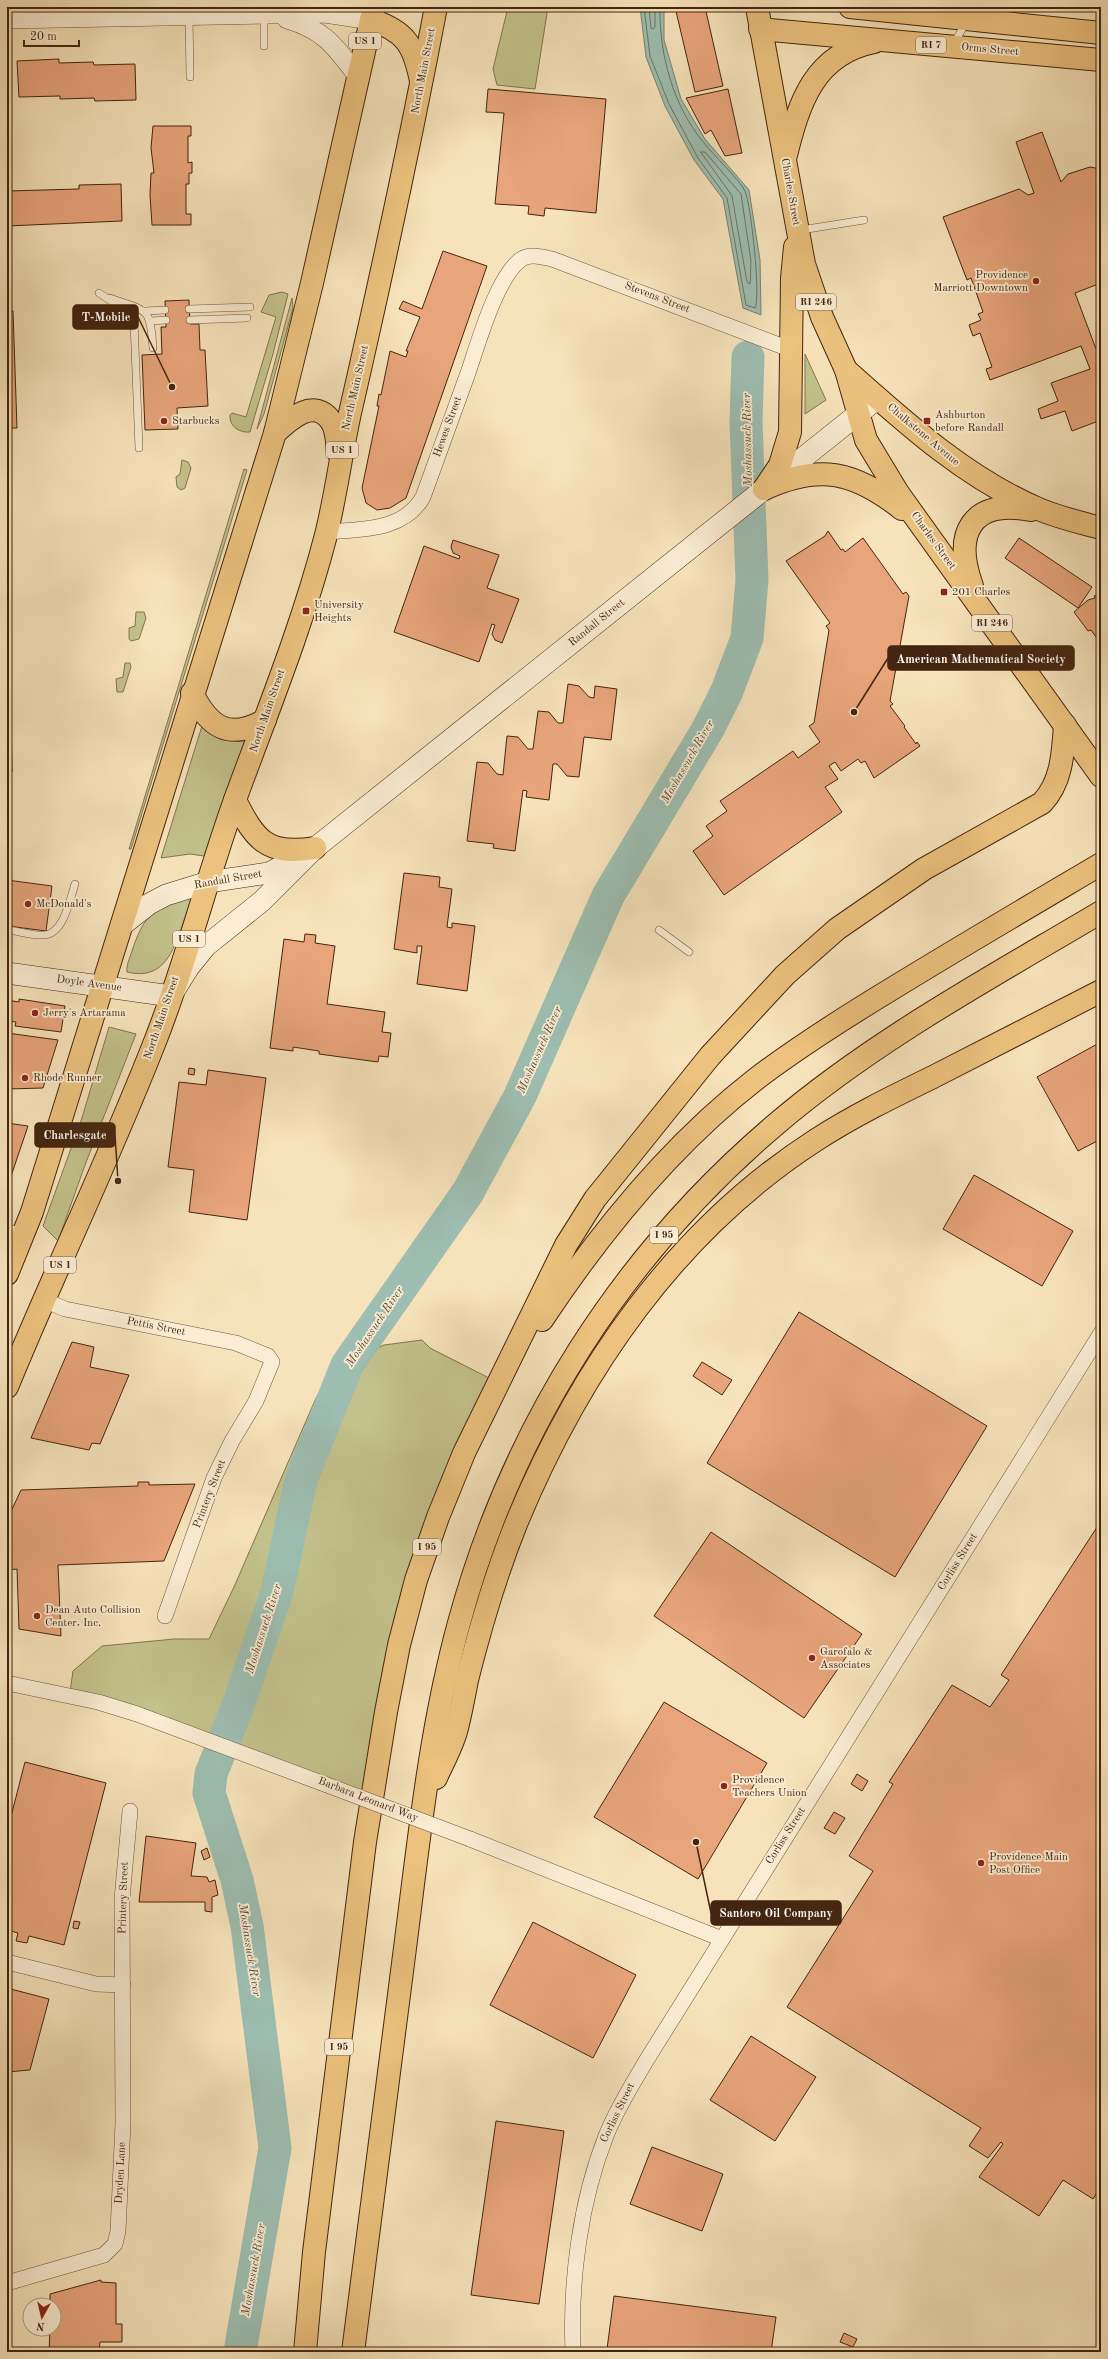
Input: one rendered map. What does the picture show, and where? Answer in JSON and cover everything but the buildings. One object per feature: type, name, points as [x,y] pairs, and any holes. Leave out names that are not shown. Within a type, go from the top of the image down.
[{"type":"main road","name":"North Main Street","points":[[7,1387],[113,1144],[156,1039],[235,800],[265,720],[327,532],[339,461],[400,192],[436,7]]},
{"type":"main road","name":"Charles Street","points":[[757,7],[797,230],[812,290],[846,370],[866,440],[919,522],[1101,776]]},
{"type":"main road","points":[[850,7],[1101,33]]},
{"type":"main road","points":[[372,13],[401,35],[414,56],[421,84]]},
{"type":"main road","name":"US 1","points":[[7,1274],[15,1234],[102,986],[192,693],[275,432],[312,283],[372,13]]},
{"type":"main road","name":"Orms Street","points":[[760,30],[1101,60]]},
{"type":"main road","points":[[785,162],[800,106],[813,81],[824,67],[850,51],[885,40]]},
{"type":"main road","points":[[764,489],[780,465],[789,442],[792,406],[792,278],[797,230]]},
{"type":"main road","name":"Charles Street","points":[[846,370],[878,398]]},
{"type":"main road","name":"Randall Street","points":[[171,996],[189,967],[206,946],[262,901],[315,848],[878,398]]},
{"type":"main road","name":"Chalkstone Avenue","points":[[878,398],[933,445],[972,474],[1010,495],[1050,513],[1101,528]]},
{"type":"main road","points":[[275,432],[300,412],[312,410],[323,414],[332,421],[339,461]]},
{"type":"main road","points":[[764,489],[804,475],[826,473],[845,476],[875,489],[919,522]]},
{"type":"main road","points":[[978,605],[966,570],[963,551],[965,536],[970,525],[980,516],[1000,508],[1018,508],[1050,513]]},
{"type":"main road","points":[[192,693],[201,711],[210,721],[220,728],[241,730],[252,728],[265,720]]},
{"type":"main road","points":[[494,1390],[566,1245],[587,1212],[710,1056],[785,975],[837,929],[924,869],[1042,803],[1052,790],[1058,776],[1065,725]]},
{"type":"main road","points":[[235,800],[252,832],[261,840],[285,850],[315,848]]},
{"type":"main road","name":"Randall Street","points":[[121,926],[149,904],[166,895],[208,882],[269,873],[315,848]]},
{"type":"main road","name":"I 95","points":[[305,2352],[314,2252],[365,1842],[386,1712],[399,1645],[416,1580],[438,1517],[464,1453],[494,1390],[571,1276],[612,1223],[683,1146],[755,1080],[868,1004],[1101,864]]},
{"type":"main road","name":"I 95","points":[[352,2352],[423,1809],[437,1724],[452,1651],[468,1592],[492,1522],[529,1437],[560,1379],[597,1322],[632,1273],[679,1218],[725,1170],[776,1124],[823,1087],[939,1009],[1101,912]]},
{"type":"main road","name":"Doyle Avenue","points":[[7,973],[171,996]]},
{"type":"main road","points":[[423,1809],[457,1730],[471,1666],[492,1593],[514,1528],[531,1490],[560,1430],[593,1372],[628,1319],[664,1274],[722,1213],[814,1141],[875,1106],[1101,991]]},
{"type":"main road","points":[[291,2352],[314,2252]]},
{"type":"street","points":[[7,19],[61,12],[189,16],[372,13]]},
{"type":"street","points":[[264,15],[286,19],[314,29],[335,47],[357,75]]},
{"type":"street","name":"Stevens Street","points":[[520,260],[532,256],[552,259],[792,350]]},
{"type":"street","name":"Hewes Street","points":[[327,532],[379,527],[408,516],[417,507],[423,497],[492,306],[508,274],[520,260]]},
{"type":"street","name":"Pettis Street","points":[[44,1300],[65,1309],[236,1343],[268,1356]]},
{"type":"street","name":"Corliss Street","points":[[573,2352],[575,2283],[583,2211],[591,2178],[606,2135],[646,2061],[1101,1333]]},
{"type":"street","name":"Printery Street","points":[[165,1616],[214,1478],[232,1441],[256,1401],[272,1362],[268,1356]]},
{"type":"street","name":"Barbara Leonard Way","points":[[7,1683],[98,1702],[202,1737],[470,1839],[722,1939]]},
{"type":"street","name":"Printery Street","points":[[123,1985],[122,1899],[130,1810]]},
{"type":"street","points":[[7,1962],[96,1984],[123,1985]]},
{"type":"street","name":"Dryden Lane","points":[[7,2284],[104,2255],[115,2244],[118,2231],[123,2123],[123,1985]]},
{"type":"lane","points":[[264,15],[264,46]]},
{"type":"lane","points":[[189,16],[190,77]]},
{"type":"lane","points":[[952,47],[968,19]]},
{"type":"lane","points":[[797,230],[864,220]]},
{"type":"lane","points":[[139,448],[134,322],[123,309],[99,293],[145,311],[165,310]]},
{"type":"lane","points":[[189,309],[250,307]]},
{"type":"lane","points":[[145,311],[151,321],[153,348]]},
{"type":"lane","points":[[190,320],[247,318]]},
{"type":"lane","points":[[151,321],[166,320]]},
{"type":"lane","points":[[7,930],[44,935],[52,933],[60,925],[75,884]]},
{"type":"lane","points":[[659,930],[689,952]]},
{"type":"shaded area","points":[[508,7],[548,7],[535,89],[497,85],[493,69]]},
{"type":"shaded area","points":[[282,292],[288,294],[273,354],[250,432],[246,432],[233,426],[230,415],[232,413],[246,417],[276,317],[261,312],[269,295]]},
{"type":"shaded area","points":[[292,298],[293,308],[264,414],[257,429]]},
{"type":"shaded area","points":[[805,354],[826,400],[805,414]]},
{"type":"shaded area","points":[[182,460],[188,462],[191,468],[185,488],[181,490],[177,487],[176,477],[180,474]]},
{"type":"shaded area","points":[[244,469],[247,470],[131,849],[129,849]]},
{"type":"shaded area","points":[[136,612],[144,612],[146,618],[139,639],[131,641],[129,639],[129,628],[135,626]]},
{"type":"shaded area","points":[[125,663],[130,663],[131,667],[123,692],[117,692],[116,679],[123,677]]},
{"type":"shaded area","points":[[202,726],[245,740],[204,856],[190,854],[161,858]]},
{"type":"shaded area","points":[[191,897],[189,907],[175,945],[165,962],[150,972],[139,974],[127,972],[128,962],[141,928],[146,920],[152,914],[168,905]]},
{"type":"shaded area","points":[[109,1027],[136,1034],[85,1165],[58,1241],[43,1226],[82,1118]]},
{"type":"shaded area","points":[[422,1340],[430,1348],[493,1380],[454,1463],[370,1794],[70,1692],[73,1671],[102,1646],[174,1639],[209,1639],[234,1587],[316,1398],[335,1368],[384,1345]]},
{"type":"water","points":[[640,7],[664,7],[664,40],[681,99],[705,139],[749,190],[760,260],[761,315],[743,308],[723,199],[694,160],[665,106],[646,57]]},
{"type":"waterway","name":"Moshassuck River","points":[[240,2352],[275,2148],[247,1926],[237,1880],[209,1793],[211,1774],[239,1703],[277,1592],[301,1480],[347,1365],[468,1192],[520,1096],[608,896],[708,729],[727,691],[747,638],[752,580],[746,422],[748,357]]},
{"type":"place","name":"Providence Marriott Downtown","points":[[1036,281]]},
{"type":"place","name":"T-Mobile","points":[[172,387]]},
{"type":"place","name":"Starbucks","points":[[164,421]]},
{"type":"place","name":"Ashburton before Randall","points":[[927,421]]},
{"type":"place","name":"201 Charles","points":[[944,592]]},
{"type":"place","name":"University Heights","points":[[306,611]]},
{"type":"place","name":"American Mathematical Society","points":[[854,712]]},
{"type":"place","name":"McDonald's","points":[[28,904]]},
{"type":"place","name":"Jerry's Artarama","points":[[35,1013]]},
{"type":"place","name":"Rhode Runner","points":[[25,1078]]},
{"type":"place","name":"Charlesgate","points":[[118,1181]]},
{"type":"place","name":"Dean Auto Collision Center, Inc.","points":[[37,1616]]},
{"type":"place","name":"Garofalo & Associates","points":[[812,1658]]},
{"type":"place","name":"Providence Teachers Union","points":[[724,1786]]},
{"type":"place","name":"Santoro Oil Company","points":[[696,1842]]},
{"type":"place","name":"Providence Main Post Office","points":[[981,1863]]}]
